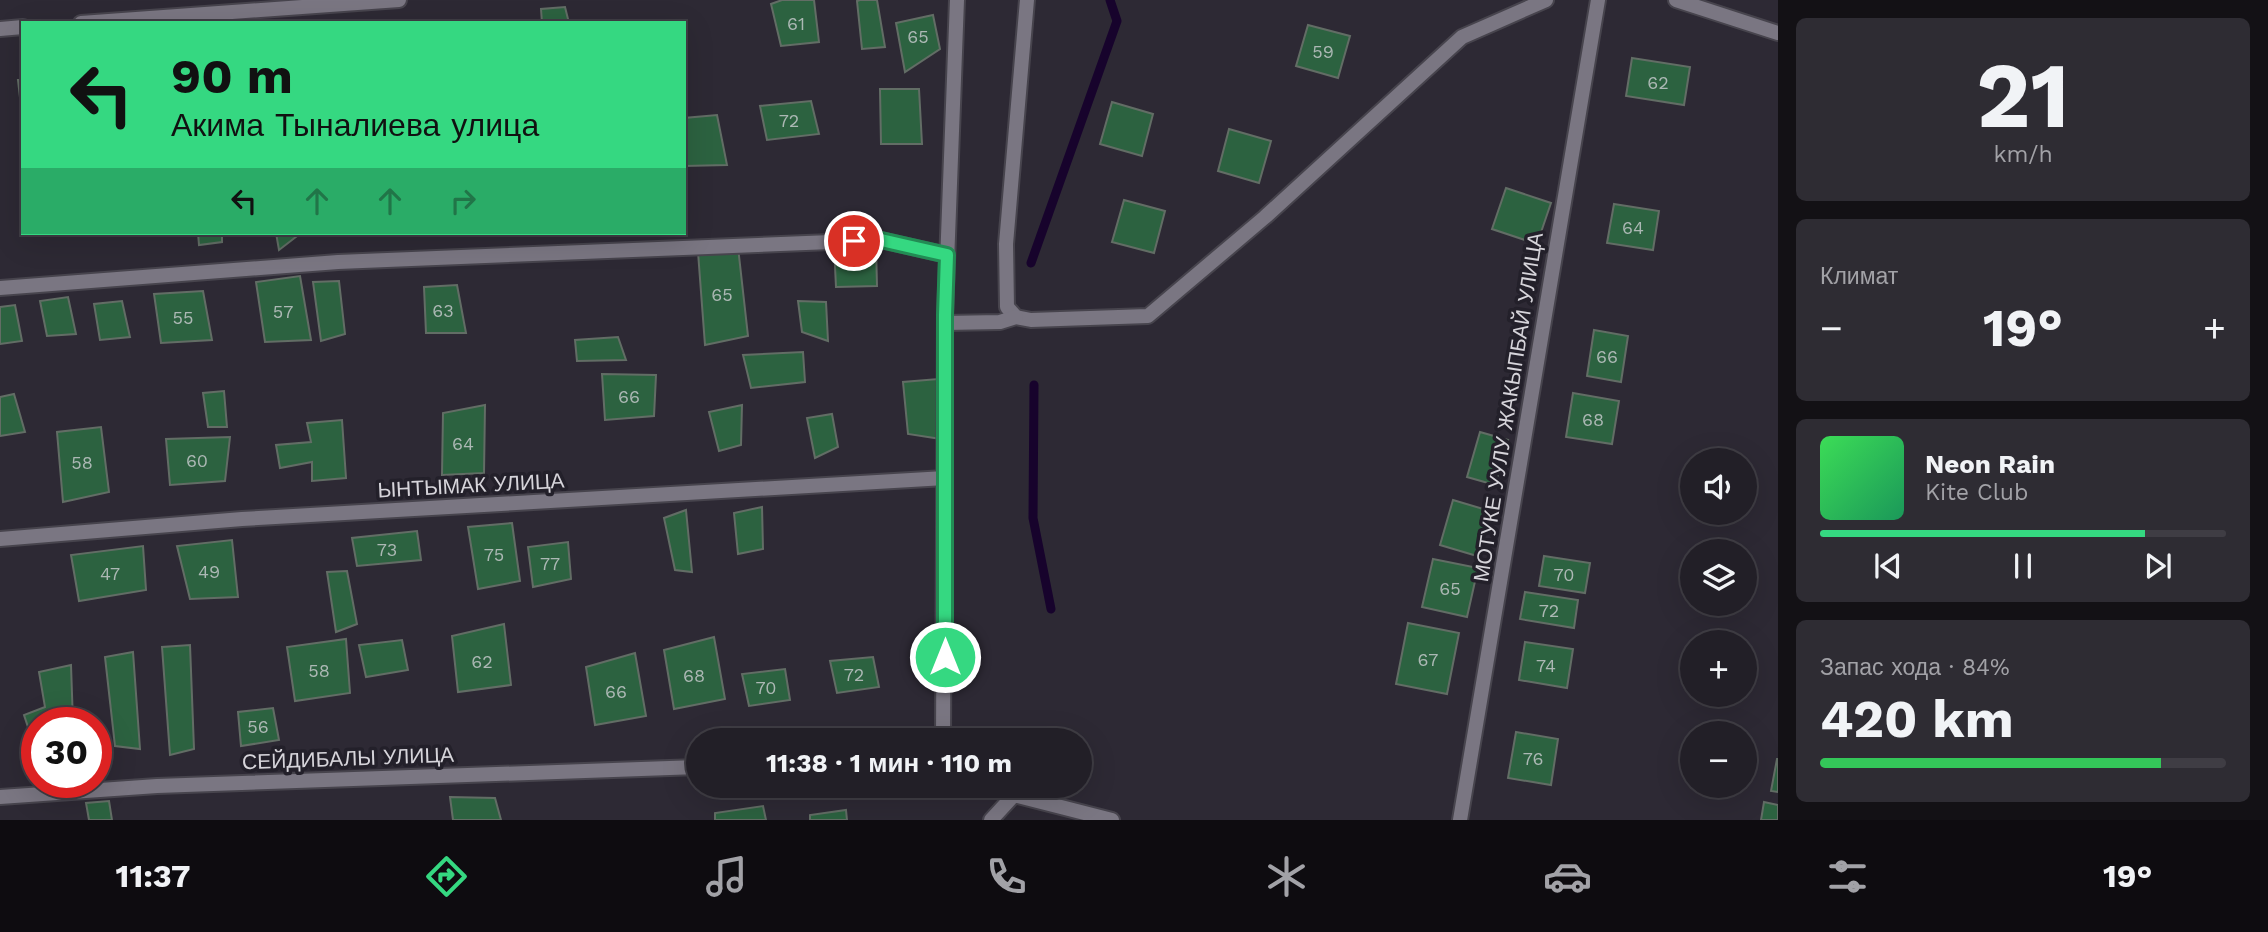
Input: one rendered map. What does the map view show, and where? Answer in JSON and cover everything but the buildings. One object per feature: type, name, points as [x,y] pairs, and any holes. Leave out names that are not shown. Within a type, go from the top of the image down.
[{"type":"street","points":[[109,21],[399,0]]},
{"type":"street","points":[[943,728],[945,323],[957,0]]},
{"type":"street","points":[[1016,317],[1007,307],[1006,244],[1027,0]]},
{"type":"street","points":[[945,323],[1000,322],[1016,317],[1031,320],[1148,316],[1265,217],[1462,37],[1546,0]]},
{"type":"street","name":"МОТУКЕ УУЛУ ЖАКЫПБАЙ УЛИЦА","points":[[1460,820],[1598,0]]},
{"type":"street","points":[[1676,0],[1778,33]]},
{"type":"street","points":[[0,29],[21,27]]},
{"type":"street","points":[[0,288],[338,262],[881,240],[947,255]]},
{"type":"street","name":"ЫНТЫМАК УЛИЦА","points":[[0,539],[242,519],[945,478]]},
{"type":"street","name":"СЕЙДИБАЛЫ УЛИЦА","points":[[0,797],[157,786],[686,767]]},
{"type":"street","points":[[991,820],[1014,794],[1112,820]]},
{"type":"waterway","points":[[1031,263],[1117,21],[1110,0]]},
{"type":"waterway","points":[[1034,385],[1033,518],[1051,609]]},
{"type":"route","points":[[854,241],[881,240],[947,255],[945,657]]}]
